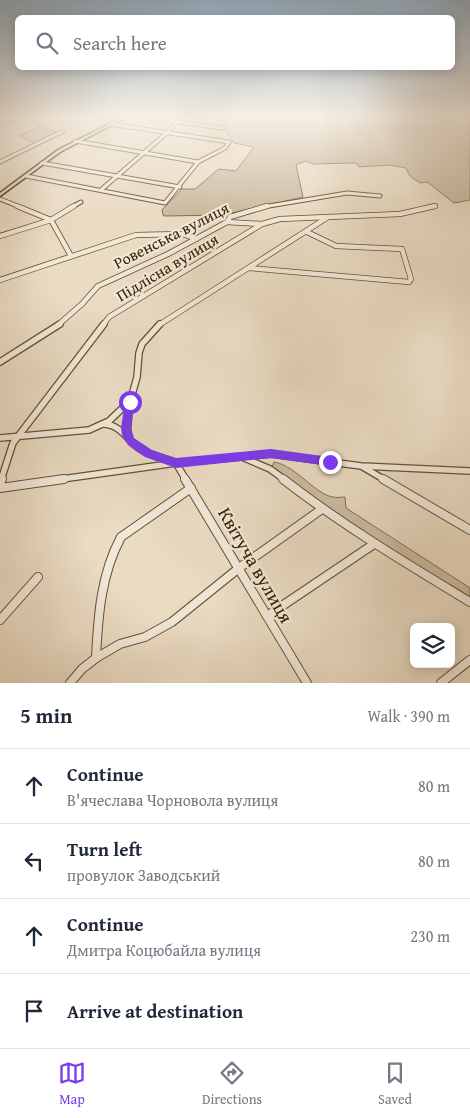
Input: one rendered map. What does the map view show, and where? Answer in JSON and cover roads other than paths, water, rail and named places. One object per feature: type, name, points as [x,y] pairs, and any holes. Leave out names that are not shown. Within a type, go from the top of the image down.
[{"type":"main road","points":[[0,197],[42,163],[64,149]]},
{"type":"street","points":[[0,162],[27,149]]},
{"type":"street","points":[[117,149],[198,162]]},
{"type":"street","points":[[102,189],[147,149]]},
{"type":"street","points":[[26,176],[102,189],[165,203],[180,187],[198,162],[222,149]]},
{"type":"street","points":[[42,163],[180,187]]},
{"type":"street","name":"Ровенська вулиця","points":[[0,362],[62,323],[98,286],[168,254],[227,222],[230,217],[249,210],[317,198],[346,194],[380,196]]},
{"type":"street","points":[[0,197],[51,220],[71,256]]},
{"type":"street","points":[[0,236],[51,220],[81,202]]},
{"type":"street","name":"Підлісна вулиця","points":[[0,484],[13,443],[109,317],[262,224],[280,219],[400,214],[435,206]]},
{"type":"street","points":[[127,435],[130,402],[137,377],[139,353],[147,338],[162,321],[329,217]]},
{"type":"street","points":[[227,222],[262,224]]},
{"type":"street","points":[[249,268],[409,282],[411,280],[402,249],[336,246],[307,232]]},
{"type":"street","points":[[0,280],[136,235],[183,234],[196,239]]},
{"type":"street","points":[[0,438],[19,435],[34,436],[80,432],[104,424],[130,402]]},
{"type":"street","points":[[104,424],[113,425],[127,435],[138,448],[176,463]]},
{"type":"street","points":[[0,488],[176,463],[271,454],[361,466],[470,471]]},
{"type":"street","points":[[241,456],[270,469],[322,509],[374,544],[470,602]]},
{"type":"street","name":"Квітуча вулиця","points":[[176,463],[307,683]]},
{"type":"street","points":[[361,466],[470,530]]},
{"type":"street","points":[[96,658],[107,573],[114,547],[121,537],[191,488]]},
{"type":"street","points":[[70,683],[82,669],[96,658],[120,644],[144,637],[172,622],[239,568],[322,509]]},
{"type":"street","points":[[267,616],[374,544]]},
{"type":"street","points":[[0,620],[38,577]]},
{"type":"street","points":[[441,683],[470,660]]}]
